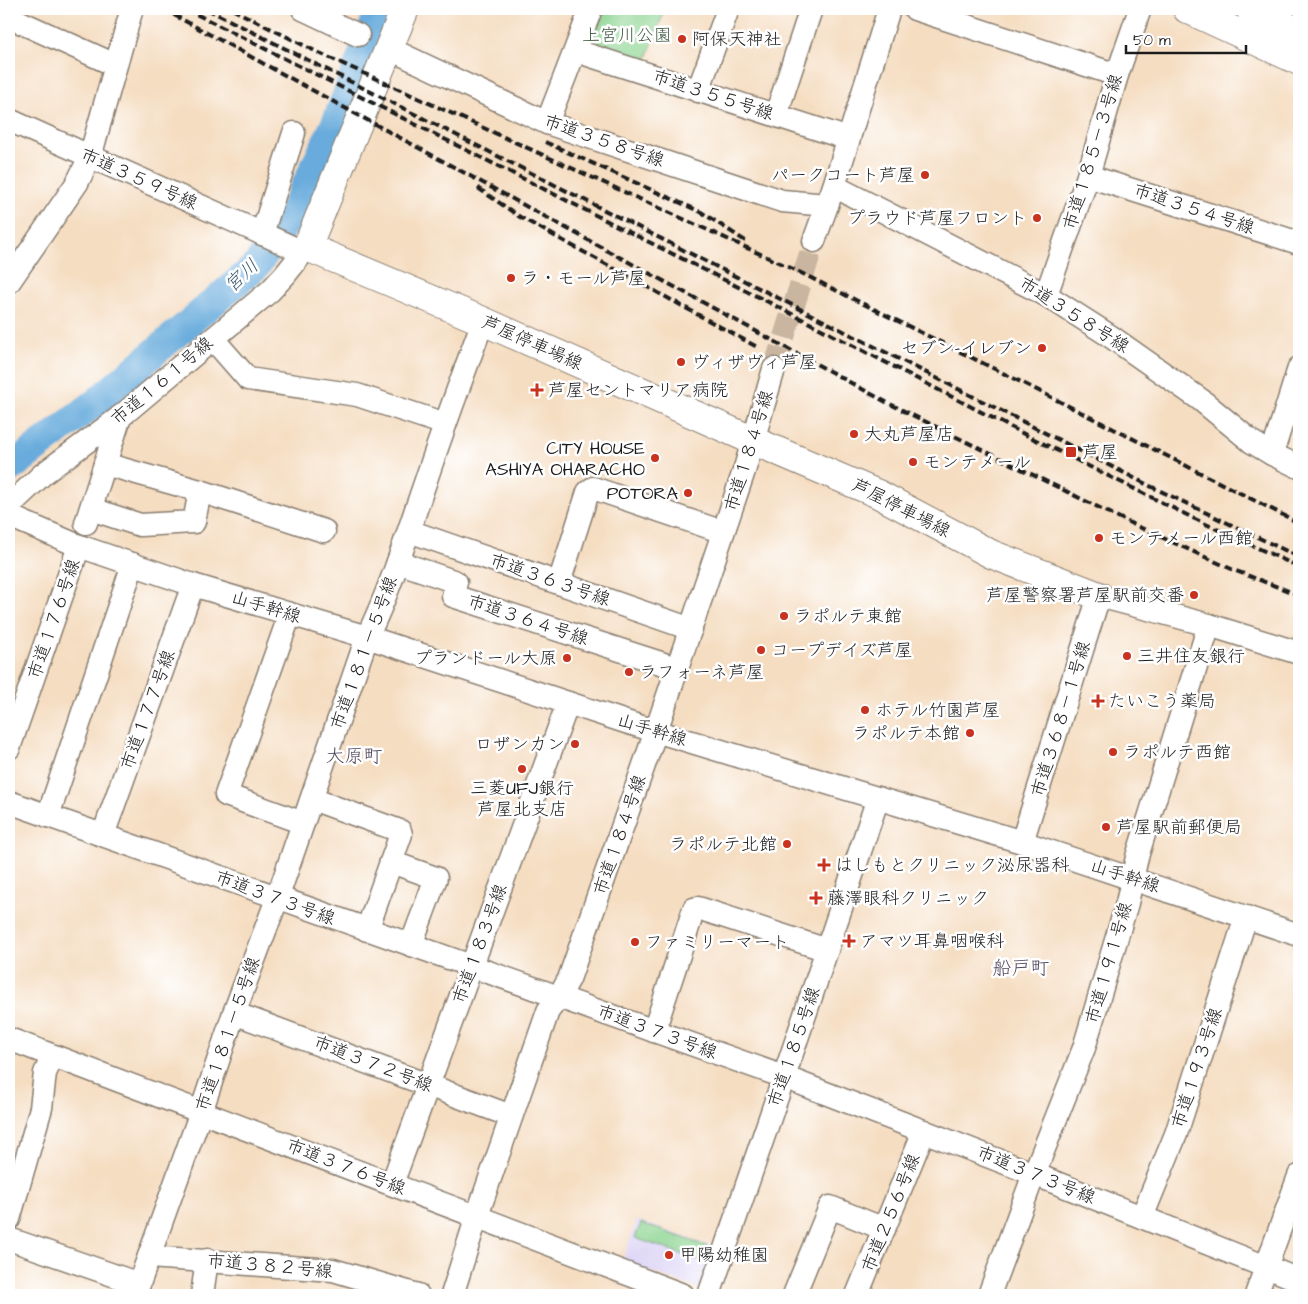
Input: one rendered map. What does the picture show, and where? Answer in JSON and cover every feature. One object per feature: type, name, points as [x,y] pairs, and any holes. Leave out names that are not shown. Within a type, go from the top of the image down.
[{"type":"main road","points":[[285,243],[390,49],[405,9]]},
{"type":"main road","points":[[1187,9],[1299,61]]},
{"type":"main road","points":[[1250,9],[1299,32]]},
{"type":"main road","name":"芦屋停車場線","points":[[285,243],[483,321],[754,442],[878,494],[991,554],[1099,596]]},
{"type":"street","points":[[303,9],[358,36]]},
{"type":"street","points":[[547,123],[592,9]]},
{"type":"street","points":[[698,91],[728,9]]},
{"type":"street","points":[[776,115],[811,9]]},
{"type":"street","points":[[814,241],[849,139],[889,9]]},
{"type":"street","points":[[914,9],[1117,75]]},
{"type":"street","name":"市道１８５－３号線","points":[[1046,295],[1088,176],[1117,75],[1140,9]]},
{"type":"street","points":[[9,282],[77,183],[90,157],[131,12]]},
{"type":"street","points":[[9,17],[115,65]]},
{"type":"street","name":"市道３５８号線","points":[[390,49],[547,123],[782,201],[830,196],[1046,295],[1110,336],[1201,400],[1252,442],[1299,467]]},
{"type":"street","name":"市道３５５号線","points":[[576,51],[849,139]]},
{"type":"street","name":"市道３５９号線","points":[[9,120],[285,243]]},
{"type":"street","points":[[285,243],[294,133]]},
{"type":"street","name":"市道３５４号線","points":[[1088,176],[1299,243]]},
{"type":"street","name":"市道１６１号線","points":[[9,506],[43,474],[120,417],[270,291],[285,275],[285,243]]},
{"type":"street","name":"市道１８１－５号線","points":[[137,1290],[201,1112],[234,1013],[277,899],[367,637],[398,562],[445,424],[483,321]]},
{"type":"street","points":[[213,339],[248,379],[357,395],[445,424]]},
{"type":"street","points":[[1272,454],[1299,368]]},
{"type":"street","name":"市道１８４号線","points":[[452,1295],[477,1216],[548,1011],[559,997],[569,979],[656,730],[754,442],[774,369]]},
{"type":"street","points":[[120,417],[89,516],[140,525],[194,522],[200,491]]},
{"type":"street","points":[[105,464],[200,491],[324,531]]},
{"type":"street","points":[[559,583],[588,492],[593,488],[724,532]]},
{"type":"street","name":"山手幹線","points":[[9,516],[79,546],[194,585],[367,637],[568,703],[1022,842],[1299,935]]},
{"type":"street","name":"市道３６３号線","points":[[409,531],[691,629]]},
{"type":"street","name":"市道１７６号線","points":[[9,748],[79,546]]},
{"type":"street","name":"市道３６４号線","points":[[398,562],[456,582],[453,596],[676,668]]},
{"type":"street","points":[[48,816],[132,564]]},
{"type":"street","name":"市道１７７号線","points":[[103,835],[194,585]]},
{"type":"street","points":[[1099,596],[1209,625],[1299,653]]},
{"type":"street","name":"市道３６８－１号線","points":[[1022,842],[1099,596]]},
{"type":"street","points":[[290,614],[226,795],[303,822]]},
{"type":"street","name":"市道１９１号線","points":[[989,1295],[1084,1048],[1127,903],[1137,857],[1209,625]]},
{"type":"street","name":"市道１８３号線","points":[[392,1184],[568,703]]},
{"type":"street","name":"市道１８５号線","points":[[708,1295],[784,1078],[878,798]]},
{"type":"street","points":[[312,799],[400,831],[401,834],[367,930]]},
{"type":"street","name":"市道３７３号線","points":[[9,802],[784,1078],[1034,1174],[1299,1280]]},
{"type":"street","points":[[391,862],[436,878],[411,945]]},
{"type":"street","points":[[654,1031],[694,909],[698,908],[827,950]]},
{"type":"street","name":"市道１９３号線","points":[[1142,1217],[1176,1134],[1246,917]]},
{"type":"street","name":"市道３７２号線","points":[[234,1013],[511,1116]]},
{"type":"street","name":"市道３７６号線","points":[[9,1039],[684,1295]]},
{"type":"street","points":[[9,1218],[17,1162],[41,1108],[45,1073],[53,1056]]},
{"type":"street","name":"市道２５６号線","points":[[857,1295],[924,1131]]},
{"type":"street","points":[[1256,1295],[1299,1176]]},
{"type":"street","points":[[794,1295],[830,1207],[884,1229]]},
{"type":"street","points":[[9,1239],[137,1290]]},
{"type":"street","name":"市道３８２号線","points":[[149,1257],[333,1270],[418,1295]]},
{"type":"street","points":[[202,1295],[207,1260]]},
{"type":"shaded area","name":"甲陽幼稚園","points":[[637,1220],[716,1248],[703,1285],[697,1288],[622,1262]]},
{"type":"green space","name":"上宮川公園","points":[[599,9],[665,9],[643,69],[592,49],[586,40]]},
{"type":"green space","points":[[641,1223],[709,1247],[704,1262],[635,1238]]},
{"type":"waterway","name":"宮川","points":[[9,469],[94,404],[256,266],[291,216],[337,120],[380,9]]},
{"type":"tunnel","points":[[774,369],[814,241]]},
{"type":"railway","points":[[163,9],[888,403],[1128,522],[1236,571],[1299,595]]},
{"type":"railway","points":[[186,9],[804,320],[1014,429],[1195,519],[1299,567]]},
{"type":"railway","points":[[207,9],[1150,486],[1299,557]]},
{"type":"railway","points":[[232,9],[317,52],[791,268],[1299,523]]},
{"type":"railway","points":[[545,142],[701,212],[747,242]]},
{"type":"railway","points":[[478,188],[520,217],[757,347]]},
{"type":"place","name":"阿保天神社","points":[[682,39]]},
{"type":"place","name":"パークコート芦屋","points":[[925,175]]},
{"type":"place","name":"プラウド芦屋フロント","points":[[1037,218]]},
{"type":"place","name":"ラ・モール芦屋","points":[[511,278]]},
{"type":"place","name":"セブン-イレブン","points":[[1042,348]]},
{"type":"place","name":"ヴィザヴィ芦屋","points":[[681,362]]},
{"type":"place","name":"芦屋セントマリア病院","points":[[537,390]]},
{"type":"place","name":"大丸芦屋店","points":[[854,434]]},
{"type":"place","name":"芦屋","points":[[1071,452]]},
{"type":"place","name":"CITY HOUSE ASHIYA OHARACHO","points":[[655,458]]},
{"type":"place","name":"モンテメール","points":[[913,462]]},
{"type":"place","name":"POTORA","points":[[688,493]]},
{"type":"place","name":"モンテメール西館","points":[[1099,538]]},
{"type":"place","name":"芦屋警察署芦屋駅前交番","points":[[1194,595]]},
{"type":"place","name":"ラポルテ東館","points":[[784,616]]},
{"type":"place","name":"コープデイズ芦屋","points":[[761,650]]},
{"type":"place","name":"三井住友銀行","points":[[1127,656]]},
{"type":"place","name":"プランドール大原","points":[[567,658]]},
{"type":"place","name":"ラフォーネ芦屋","points":[[629,672]]},
{"type":"place","name":"たいこう薬局","points":[[1098,701]]},
{"type":"place","name":"ホテル竹園芦屋","points":[[865,710]]},
{"type":"place","name":"ラポルテ本館","points":[[970,733]]},
{"type":"place","name":"ロザンカン","points":[[575,744]]},
{"type":"place","name":"ラポルテ西館","points":[[1113,752]]},
{"type":"place","name":"三菱UFJ銀行 芦屋北支店","points":[[522,769]]},
{"type":"place","name":"芦屋駅前郵便局","points":[[1106,827]]},
{"type":"place","name":"ラポルテ北館","points":[[787,844]]},
{"type":"place","name":"はしもとクリニック泌尿器科","points":[[824,865]]},
{"type":"place","name":"藤澤眼科クリニック","points":[[816,898]]},
{"type":"place","name":"アマツ耳鼻咽喉科","points":[[849,941]]},
{"type":"place","name":"ファミリーマート","points":[[635,942]]},
{"type":"place","name":"甲陽幼稚園","points":[[669,1255]]},
{"type":"district","name":"大原町","points":[[354,756]]},
{"type":"district","name":"船戸町","points":[[1021,968]]}]
